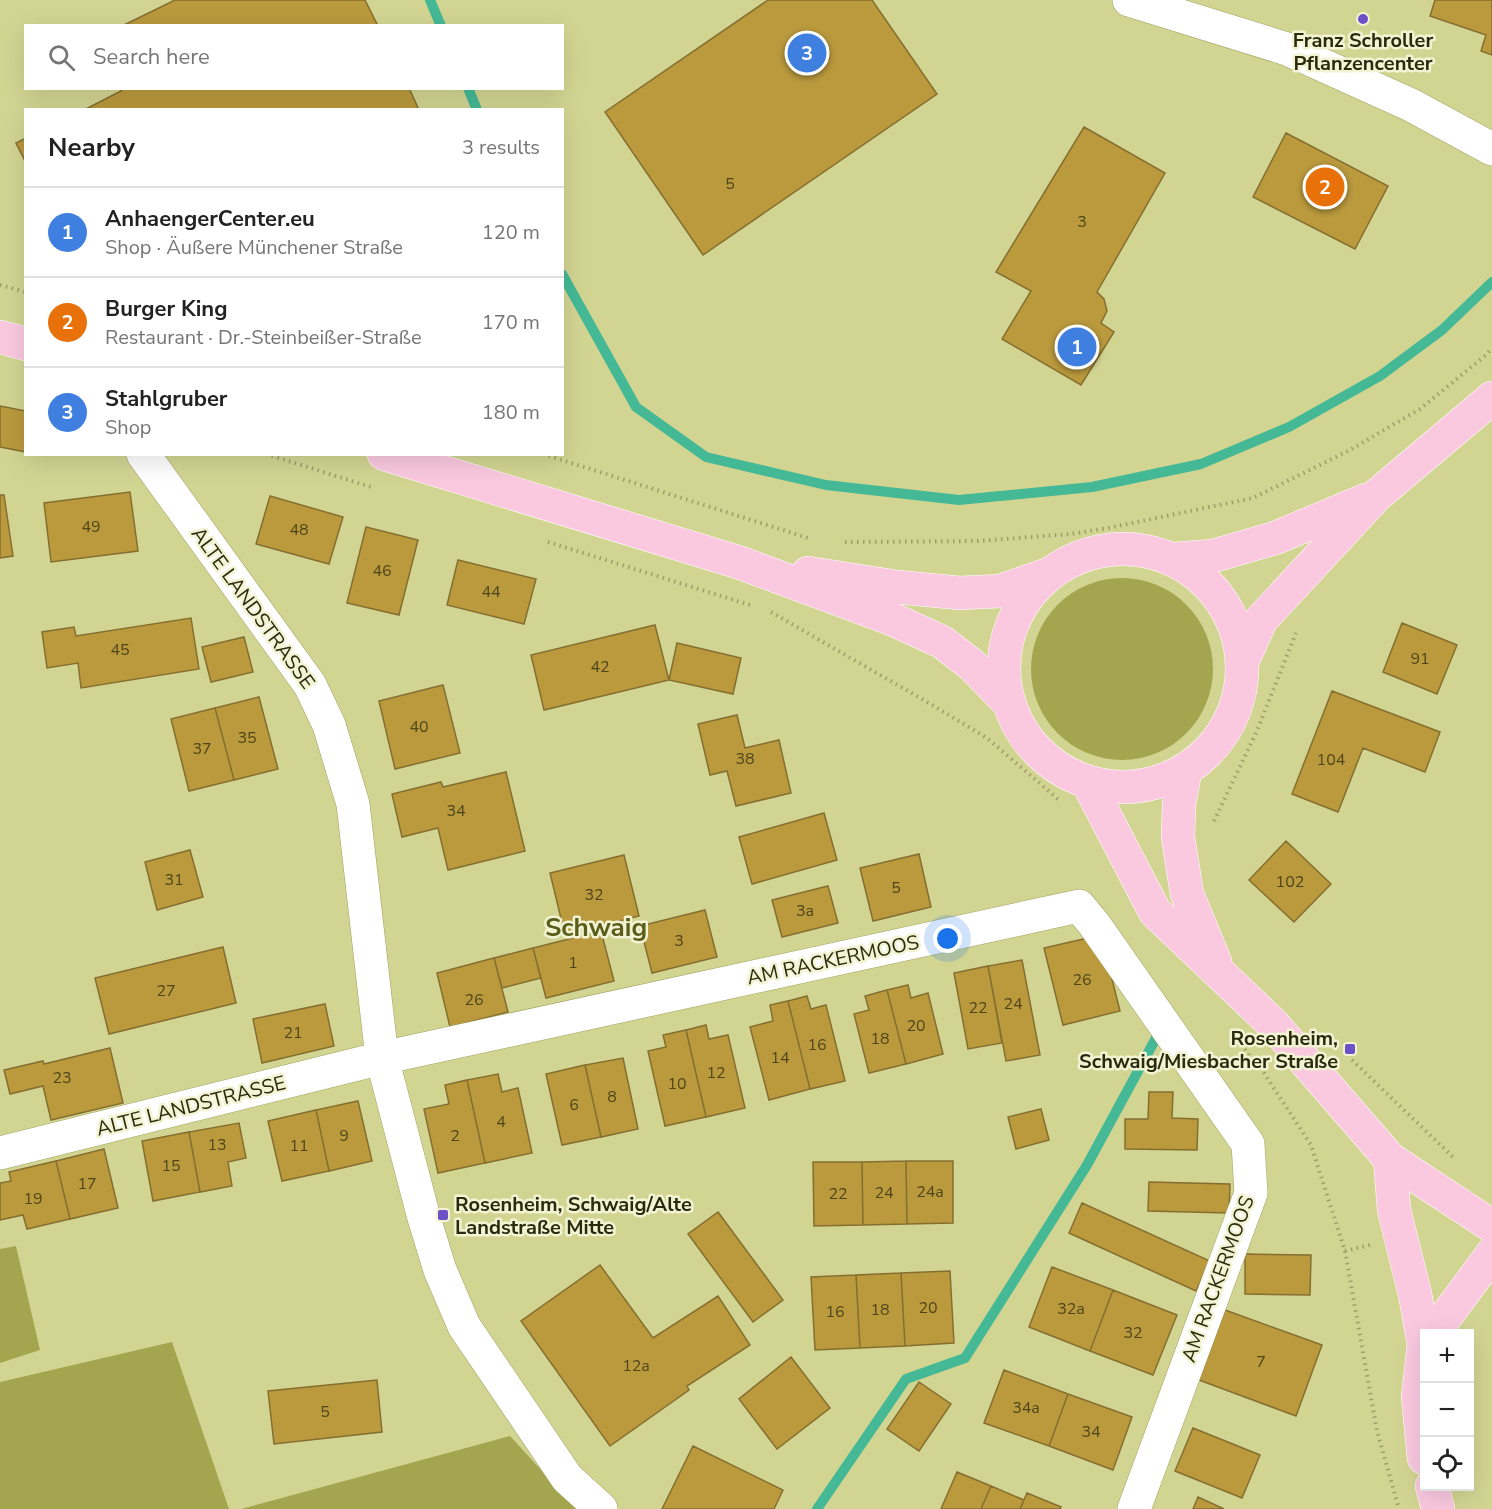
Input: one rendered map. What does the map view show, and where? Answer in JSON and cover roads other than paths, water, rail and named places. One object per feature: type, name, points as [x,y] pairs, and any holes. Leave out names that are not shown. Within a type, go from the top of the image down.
[{"type":"main road","points":[[0,337],[24,343]]},
{"type":"main road","points":[[391,456],[741,563],[892,619],[942,642],[972,665],[1007,701],[1024,737],[1052,766],[1088,783],[1121,788],[1154,784],[1185,771],[1217,742],[1238,703],[1243,660],[1261,620],[1376,496],[1492,398]]},
{"type":"main road","points":[[741,563],[960,593],[1000,591],[1046,575],[1085,554],[1130,548],[1174,559],[1213,556],[1275,538],[1376,496]]},
{"type":"main road","points":[[1174,559],[1209,584],[1232,619],[1243,660]]},
{"type":"main road","points":[[1007,701],[1003,656],[1016,611],[1046,575]]},
{"type":"main road","points":[[1185,771],[1179,805],[1178,837],[1187,894],[1219,972]]},
{"type":"main road","points":[[1088,783],[1155,912],[1273,1024],[1390,1159],[1492,1226]]},
{"type":"main road","points":[[1390,1159],[1394,1210],[1421,1329]]},
{"type":"main road","points":[[1436,1329],[1492,1254]]},
{"type":"main road","points":[[1420,1379],[1418,1397],[1423,1437]]},
{"type":"main road","points":[[1433,1491],[1438,1509]]},
{"type":"street","points":[[1129,0],[1287,49],[1411,105],[1492,149]]},
{"type":"street","name":"ALTE LANDSTRASSE","points":[[144,456],[310,685],[329,725],[352,804],[382,1058],[427,1229],[440,1269],[464,1326],[567,1478],[601,1509]]},
{"type":"street","name":"AM RACKERMOOS","points":[[382,1058],[1079,906],[1094,924],[1248,1144],[1251,1193],[1134,1509]]},
{"type":"street","name":"ALTE LANDSTRASSE","points":[[0,1153],[382,1058]]},
{"type":"waterway","points":[[430,0],[440,24]]},
{"type":"waterway","points":[[469,90],[476,108]]},
{"type":"waterway","points":[[564,278],[636,407],[706,457],[826,485],[959,500],[1092,487],[1201,464],[1289,427],[1380,376],[1442,330],[1492,282]]},
{"type":"waterway","points":[[817,1509],[906,1379],[965,1358],[1087,1165],[1156,1038]]},
{"type":"place","name":"Franz Schroller Pflanzencenter","points":[[1363,19]]},
{"type":"place","name":"Stahlgruber","points":[[807,53]]},
{"type":"place","name":"Burger King","points":[[1325,187]]},
{"type":"place","name":"AnhaengerCenter.eu","points":[[1077,347]]},
{"type":"place","name":"Rosenheim, Schwaig/Miesbacher Straße","points":[[1350,1049]]},
{"type":"place","name":"Rosenheim, Schwaig/Alte Landstraße Mitte","points":[[443,1215]]},
{"type":"district","name":"Schwaig","points":[[596,927]]}]
